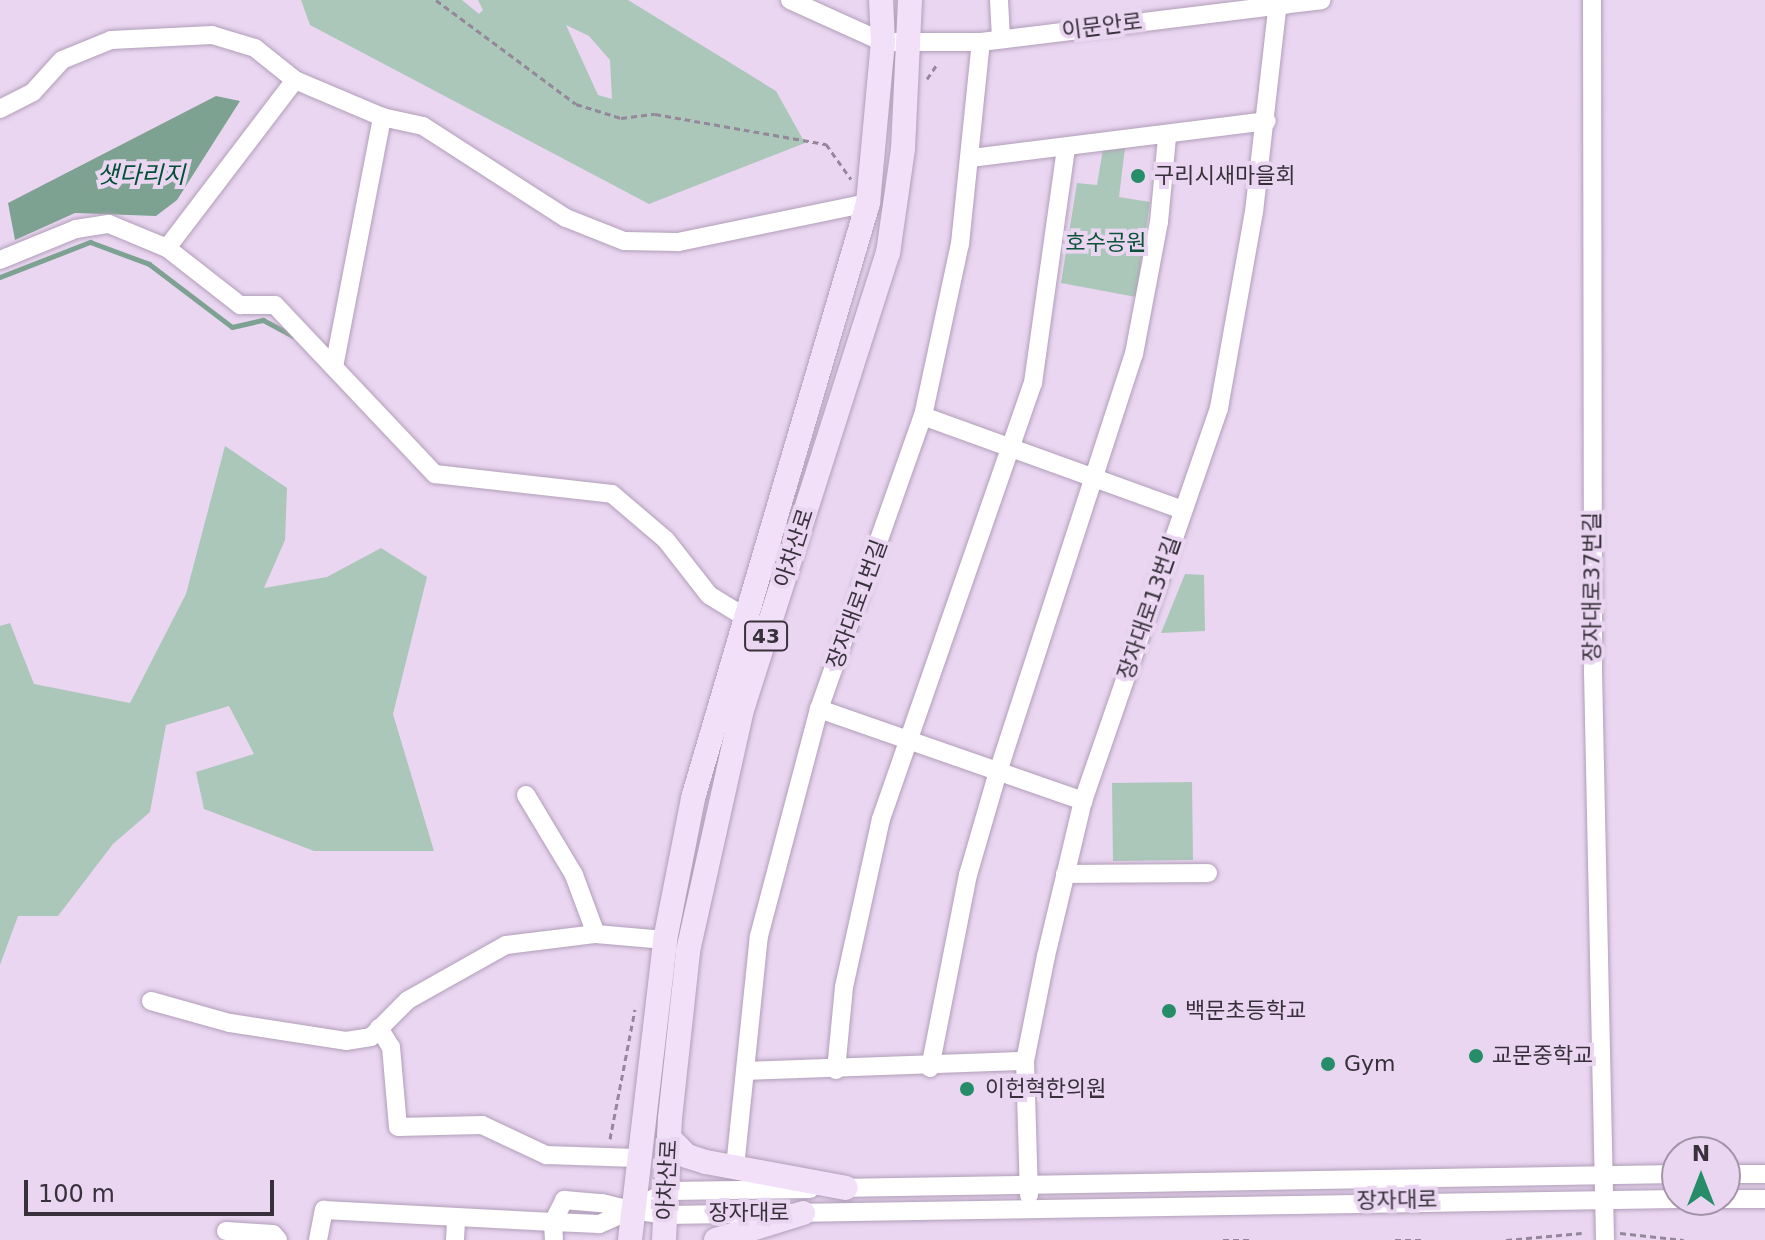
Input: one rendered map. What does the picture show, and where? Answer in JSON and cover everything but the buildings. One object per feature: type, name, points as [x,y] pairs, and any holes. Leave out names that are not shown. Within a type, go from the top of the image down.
[{"type":"main road","name":"아차산로","points":[[664,1240],[669,1138],[688,951],[741,713],[757,624],[868,203],[883,42],[881,0]]},
{"type":"main road","name":"아차산로","points":[[630,1240],[637,1158],[665,940],[693,798],[888,253],[903,149],[910,0]]},
{"type":"main road","points":[[669,1138],[687,1156],[846,1188]]},
{"type":"main road","points":[[716,1240],[803,1213]]},
{"type":"street","points":[[790,0],[883,42]]},
{"type":"street","points":[[999,0],[1001,39]]},
{"type":"street","name":"이문안로","points":[[883,42],[981,42],[1278,2],[1321,0]]},
{"type":"street","name":"장자대로37번길","points":[[1592,0],[1593,672],[1604,1200],[1612,1236]]},
{"type":"street","name":"장자대로13번길","points":[[1029,1209],[1025,1061],[1083,801],[1219,408],[1267,121],[1278,2]]},
{"type":"street","points":[[0,109],[33,92],[62,60],[111,40],[212,35],[255,48],[295,80],[382,117],[423,126],[566,218],[624,241],[678,242],[868,203]]},
{"type":"street","name":"장자대로1번길","points":[[735,1167],[759,936],[819,709],[923,416],[960,244],[981,42]]},
{"type":"street","points":[[167,248],[295,80]]},
{"type":"street","points":[[334,367],[382,117]]},
{"type":"street","points":[[971,158],[1167,137],[1267,121]]},
{"type":"street","points":[[930,1068],[968,875],[998,772],[1097,480],[1134,354],[1159,222],[1167,137]]},
{"type":"street","points":[[836,1070],[844,987],[881,819],[1033,383],[1066,148]]},
{"type":"street","points":[[0,260],[76,229],[109,224],[167,248],[240,305],[275,305],[435,474],[612,494],[666,540],[709,595],[757,624]]},
{"type":"street","points":[[923,416],[1009,450],[1182,510]]},
{"type":"street","points":[[819,709],[1083,801]]},
{"type":"street","points":[[526,795],[574,875],[596,934]]},
{"type":"street","points":[[1065,874],[1208,873]]},
{"type":"street","points":[[151,1001],[309,1036],[346,1041],[371,1037],[408,1000],[506,945],[596,934],[665,940]]},
{"type":"street","points":[[379,1028],[391,1047],[398,1127],[482,1125],[546,1155],[637,1158]]},
{"type":"street","points":[[746,1071],[930,1068],[1025,1061]]},
{"type":"street","name":"장자대로","points":[[554,1231],[564,1200],[631,1210],[667,1203],[846,1188],[1661,1174]]},
{"type":"street","points":[[1741,1174],[1765,1174]]},
{"type":"street","name":"장자대로","points":[[667,1203],[803,1213],[1661,1199]]},
{"type":"street","points":[[1741,1199],[1765,1199]]},
{"type":"street","points":[[318,1240],[324,1210],[456,1218],[554,1231]]},
{"type":"street","points":[[455,1240],[456,1218]]},
{"type":"street","points":[[226,1231],[273,1234],[278,1240]]},
{"type":"path","points":[[436,0],[576,104],[621,118],[655,114],[826,144],[868,203]]},
{"type":"path","points":[[925,80],[937,64]]},
{"type":"path","points":[[1506,1240],[1582,1233]]},
{"type":"path","points":[[1612,1236],[1684,1240]]},
{"type":"path","points":[[1223,1240],[1251,1240]]},
{"type":"path","points":[[1395,1240],[1425,1240]]},
{"type":"green space","points":[[301,0],[462,0],[479,14],[483,10],[478,0],[628,0],[776,91],[805,143],[649,204],[310,25]],"holes":[[[566,25],[589,36],[610,60],[612,99],[598,95]]]},
{"type":"green space","name":"호수공원","points":[[1125,148],[1119,197],[1150,202],[1136,297],[1061,283],[1077,183],[1097,185],[1103,149]]},
{"type":"green space","points":[[225,446],[287,488],[285,540],[264,588],[327,577],[381,548],[427,577],[393,714],[434,851],[314,851],[204,809],[196,772],[254,754],[229,706],[166,725],[150,812],[113,844],[58,916],[18,916],[0,965],[0,626],[10,623],[34,684],[130,703],[186,594]]},
{"type":"green space","points":[[1185,574],[1204,575],[1205,631],[1161,633]]},
{"type":"green space","points":[[1192,782],[1193,860],[1113,861],[1112,783]]},
{"type":"water","name":"샛다리지","points":[[216,96],[240,101],[177,200],[156,216],[75,213],[15,240],[8,203]]},
{"type":"waterway","points":[[0,277],[90,242],[149,264],[232,327],[263,320],[293,336]]},
{"type":"place","name":"구리시새마을회","points":[[1138,176]]},
{"type":"place","name":"백문초등학교","points":[[1169,1011]]},
{"type":"place","name":"교문중학교","points":[[1476,1056]]},
{"type":"place","name":"Gym","points":[[1328,1064]]},
{"type":"place","name":"이헌혁한의원","points":[[967,1089]]}]
